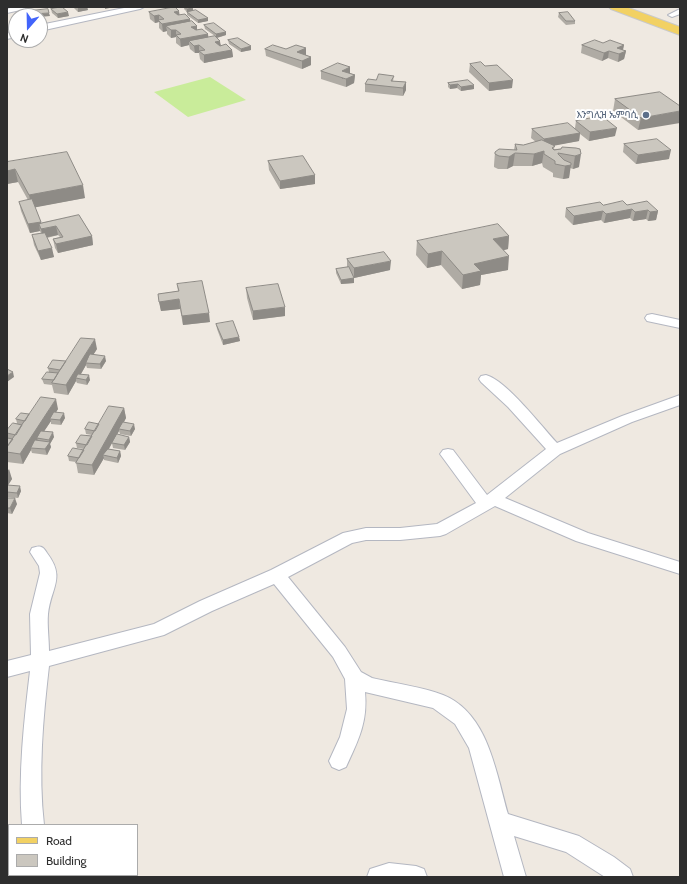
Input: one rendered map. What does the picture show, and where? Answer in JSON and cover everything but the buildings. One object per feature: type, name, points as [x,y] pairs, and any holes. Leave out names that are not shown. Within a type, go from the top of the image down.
[{"type":"main road","points":[[615,7],[678,29]]},
{"type":"main road","points":[[658,10],[677,14]]},
{"type":"street","points":[[7,11],[22,7]]},
{"type":"street","points":[[48,26],[140,7]]},
{"type":"street","points":[[652,318],[680,324]]},
{"type":"street","points":[[486,379],[502,391],[521,415],[555,450]]},
{"type":"street","points":[[7,669],[40,662],[158,630],[206,606],[277,575],[337,542],[350,537],[366,534],[400,534],[440,530],[490,502],[555,450],[627,419],[680,400]]},
{"type":"street","points":[[448,454],[490,502],[582,537],[680,568]]},
{"type":"street","points":[[33,824],[31,804],[34,716],[40,662],[39,614],[49,573],[47,565],[38,552]]},
{"type":"street","points":[[277,575],[339,652],[354,678],[357,709],[350,736],[339,761]]},
{"type":"street","points":[[354,678],[368,685],[438,701],[462,718],[478,746],[515,877]]},
{"type":"street","points":[[499,821],[571,843],[606,864],[622,877]]},
{"type":"street","points":[[378,877],[389,874],[416,877]]},
{"type":"green space","points":[[210,77],[246,100],[188,117],[154,92]]},
{"type":"place","name":"እንግሊዝ ኤምባሲ","points":[[646,115]]}]
